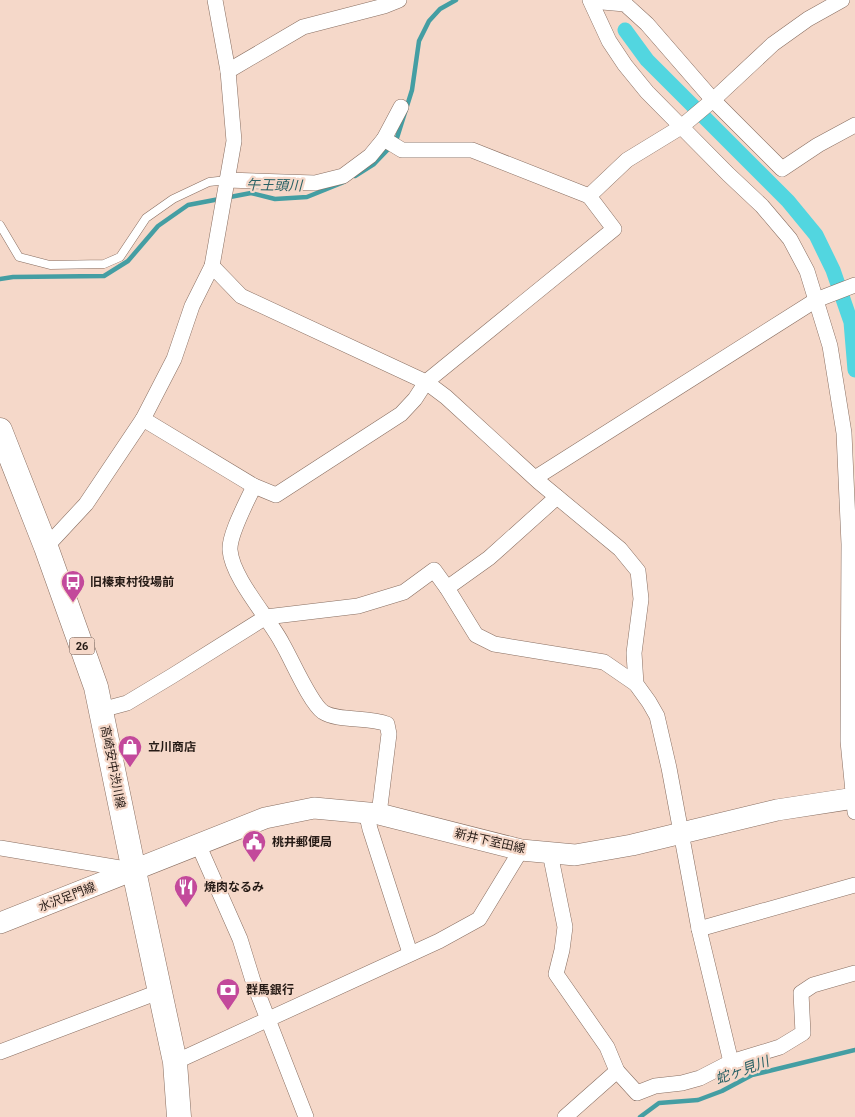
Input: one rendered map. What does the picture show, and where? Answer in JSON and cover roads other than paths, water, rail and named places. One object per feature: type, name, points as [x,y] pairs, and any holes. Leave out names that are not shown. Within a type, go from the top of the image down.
[{"type":"main road","name":"高崎安中渋川線","points":[[0,430],[46,547],[96,687],[176,1062],[179,1117]]},
{"type":"main road","name":"新井下室田線","points":[[134,870],[265,818],[314,808],[373,813],[522,850],[575,855],[632,845],[776,810],[854,803]]},
{"type":"main road","name":"水沢足門線","points":[[0,923],[134,870]]},
{"type":"street","points":[[46,547],[86,504],[143,419],[174,359],[192,306],[212,266],[234,142],[228,71],[215,0]]},
{"type":"street","points":[[228,71],[303,27],[384,6],[399,0]]},
{"type":"street","points":[[589,196],[627,160],[681,127],[773,44],[808,19],[842,0]]},
{"type":"street","points":[[590,1],[625,4],[647,24],[712,100],[782,169],[818,145],[855,125]]},
{"type":"street","points":[[590,1],[609,41],[625,65],[647,92],[681,127],[762,206],[790,239],[807,271],[830,346],[844,433],[852,544],[848,741],[854,803]]},
{"type":"street","points":[[226,184],[315,183],[343,176],[370,156],[384,139],[401,107]]},
{"type":"street","points":[[143,419],[254,486],[276,495],[401,414],[415,399],[426,382],[614,230],[589,196],[472,150],[402,150],[384,139]]},
{"type":"street","points":[[212,266],[241,296],[426,382],[557,497],[620,549],[638,571],[642,599],[634,653],[636,684]]},
{"type":"street","points":[[535,478],[816,300],[855,285]]},
{"type":"street","points":[[254,486],[234,531],[230,550],[236,571],[281,640],[313,701],[323,712],[343,717],[377,720],[387,724],[389,734],[370,829],[410,953]]},
{"type":"street","points":[[447,588],[489,558],[557,497]]},
{"type":"street","points":[[101,710],[127,703],[266,617],[358,606],[404,592],[434,570],[476,635],[494,644],[604,662],[636,684],[657,716],[669,768],[699,929],[731,1062]]},
{"type":"street","points":[[198,844],[240,939],[253,981],[306,1117]]},
{"type":"street","points":[[0,848],[134,870]]},
{"type":"street","points":[[176,1062],[439,941],[478,919],[522,850]]},
{"type":"street","points":[[550,853],[565,927],[556,974],[608,1047],[617,1071],[637,1093],[655,1086],[682,1083],[700,1078],[731,1062],[780,1047],[803,1034],[801,993],[813,985],[855,973]]},
{"type":"street","points":[[699,929],[855,885]]},
{"type":"street","points":[[0,1052],[160,991]]},
{"type":"street","points":[[565,1117],[617,1071]]},
{"type":"lane","points":[[0,225],[19,257],[50,264],[104,264],[120,257],[146,218],[173,199],[209,182],[226,184]]},
{"type":"waterway","name":"午王頭川","points":[[355,176],[374,164],[396,141],[412,90],[419,41],[429,21],[440,9],[456,0]]},
{"type":"waterway","points":[[625,30],[647,60],[788,201],[816,235],[833,270],[851,322],[855,370]]},
{"type":"waterway","name":"午王頭川","points":[[0,279],[13,277],[104,276],[128,261],[158,226],[188,205],[251,193],[275,199],[307,197],[344,182]]},
{"type":"waterway","name":"蛇ヶ見川","points":[[640,1117],[659,1103],[698,1100],[722,1091],[752,1075],[855,1050]]},
{"type":"place","name":"旧榛東村役場前","points":[[73,603]]},
{"type":"place","name":"立川商店","points":[[130,768]]},
{"type":"place","name":"桃井郵便局","points":[[254,863]]},
{"type":"place","name":"焼肉なるみ","points":[[186,908]]},
{"type":"place","name":"群馬銀行","points":[[228,1011]]}]
